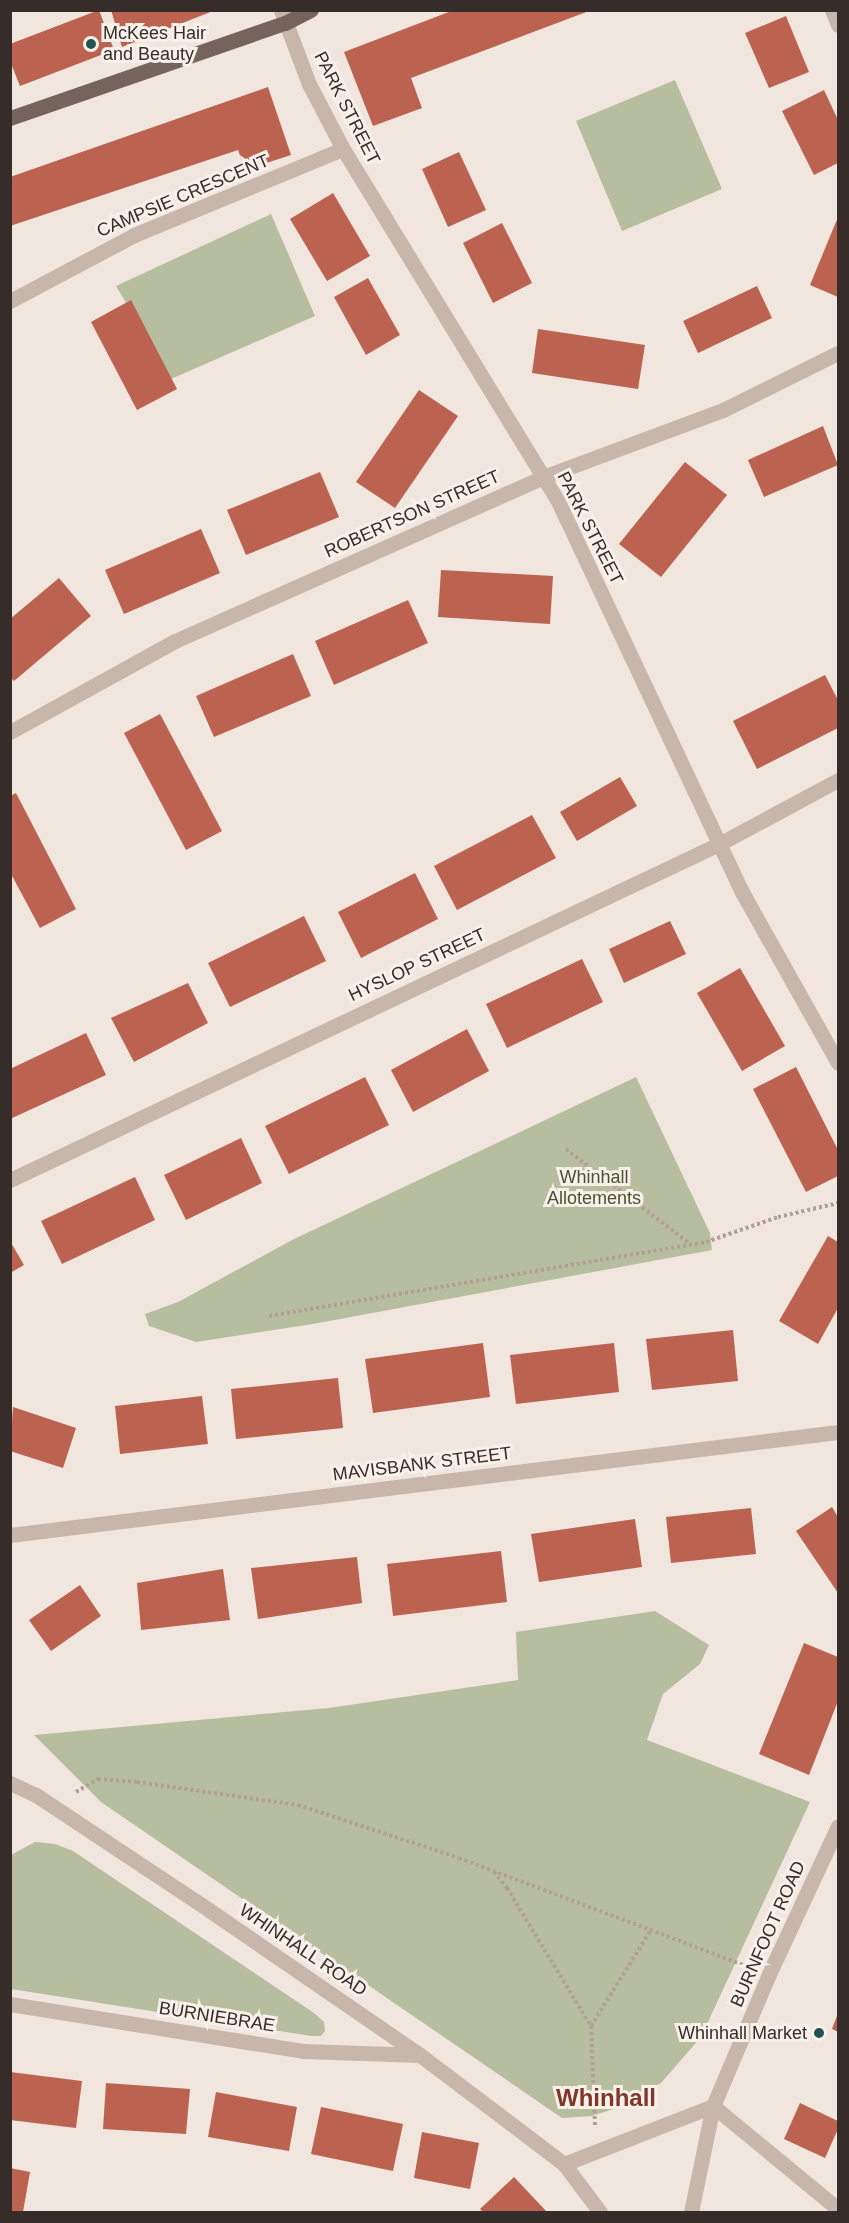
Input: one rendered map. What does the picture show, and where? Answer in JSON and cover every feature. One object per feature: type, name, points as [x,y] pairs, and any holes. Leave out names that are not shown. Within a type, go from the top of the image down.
[{"type":"main road","points":[[10,118],[283,17],[311,10]]},
{"type":"street","points":[[832,10],[838,25]]},
{"type":"street","name":"PARK STREET","points":[[283,17],[309,84],[343,149],[557,499],[742,892],[838,1063]]},
{"type":"street","name":"CAMPSIE CRESCENT","points":[[10,301],[134,235],[343,149]]},
{"type":"street","name":"ROBERTSON STREET","points":[[10,732],[175,641],[543,477],[723,410],[838,352]]},
{"type":"street","name":"HYSLOP STREET","points":[[10,1180],[719,844],[838,780]]},
{"type":"street","name":"MAVISBANK STREET","points":[[10,1535],[838,1432]]},
{"type":"street","name":"WHINHALL ROAD","points":[[10,1783],[53,1807],[333,1994],[420,2055],[564,2164],[600,2212]]},
{"type":"street","name":"BURNFOOT ROAD","points":[[691,2212],[713,2106],[838,1826]]},
{"type":"street","name":"BURNIEBRAE","points":[[10,2004],[304,2051],[420,2055]]},
{"type":"street","points":[[564,2164],[713,2106],[838,2209]]},
{"type":"path","points":[[566,1149],[690,1243]]},
{"type":"path","points":[[269,1317],[706,1242],[778,1217],[838,1203]]},
{"type":"path","points":[[53,1807],[98,1779],[137,1782],[298,1805],[492,1870],[770,1974]]},
{"type":"path","points":[[492,1870],[507,1888],[591,2026],[596,2152]]},
{"type":"path","points":[[591,2026],[651,1930]]},
{"type":"green space","points":[[675,80],[722,189],[622,231],[576,121]]},
{"type":"green space","points":[[271,214],[315,316],[171,379],[116,286]]},
{"type":"green space","name":"Whinhall Allotements","points":[[636,1077],[710,1233],[712,1250],[313,1324],[196,1342],[149,1326],[145,1314],[178,1302],[294,1239]]},
{"type":"green space","points":[[655,1611],[709,1645],[700,1664],[663,1694],[647,1740],[810,1802],[701,2037],[661,2083],[626,2105],[592,2116],[562,2118],[101,1802],[34,1735],[329,1708],[518,1680],[516,1632]]},
{"type":"green space","points":[[35,1842],[55,1844],[73,1851],[314,2013],[324,2022],[325,2031],[321,2036],[311,2036],[11,1989],[11,1855]]},
{"type":"building","points":[[99,10],[114,50],[20,86],[10,61],[10,44]]},
{"type":"building","points":[[111,10],[213,10],[213,11],[122,47]]},
{"type":"building","points":[[454,10],[589,11],[411,78],[422,108],[373,126],[344,52]]},
{"type":"building","points":[[786,16],[809,72],[769,88],[745,33]]},
{"type":"building","points":[[268,87],[291,155],[245,170],[238,150],[10,226],[10,177]]},
{"type":"building","points":[[824,90],[838,120],[838,163],[814,175],[782,111]]},
{"type":"building","points":[[459,152],[486,210],[448,227],[422,169]]},
{"type":"building","points":[[333,193],[370,256],[327,281],[290,219]]},
{"type":"building","points":[[838,217],[838,297],[810,285]]},
{"type":"building","points":[[502,223],[532,283],[493,303],[463,243]]},
{"type":"building","points":[[368,278],[400,335],[366,355],[334,297]]},
{"type":"building","points":[[757,286],[772,318],[698,353],[683,321]]},
{"type":"building","points":[[131,300],[177,389],[137,410],[91,322]]},
{"type":"building","points":[[538,329],[645,345],[638,389],[532,373]]},
{"type":"building","points":[[419,390],[458,416],[395,508],[356,482]]},
{"type":"building","points":[[823,426],[838,465],[764,497],[748,460]]},
{"type":"building","points":[[685,462],[727,495],[661,577],[619,544]]},
{"type":"building","points":[[320,472],[339,517],[246,555],[227,510]]},
{"type":"building","points":[[201,529],[220,573],[124,614],[105,570]]},
{"type":"building","points":[[441,570],[553,576],[550,624],[438,617]]},
{"type":"building","points":[[59,578],[91,616],[14,681],[10,677],[10,619]]},
{"type":"building","points":[[408,600],[428,643],[334,685],[315,641]]},
{"type":"building","points":[[293,654],[311,696],[214,737],[196,696]]},
{"type":"building","points":[[825,675],[838,700],[838,728],[757,769],[733,721]]},
{"type":"building","points":[[160,714],[222,831],[186,850],[124,733]]},
{"type":"building","points":[[620,777],[637,806],[577,841],[560,812]]},
{"type":"building","points":[[16,793],[76,909],[40,928],[10,872],[10,796]]},
{"type":"building","points":[[532,815],[556,858],[457,910],[434,866]]},
{"type":"building","points":[[415,873],[438,919],[361,958],[338,912]]},
{"type":"building","points":[[304,916],[326,961],[230,1007],[208,963]]},
{"type":"building","points":[[670,921],[686,954],[624,983],[609,949]]},
{"type":"building","points":[[582,959],[603,1002],[507,1048],[486,1004]]},
{"type":"building","points":[[740,968],[785,1046],[742,1071],[697,993]]},
{"type":"building","points":[[188,983],[208,1023],[134,1062],[111,1018]]},
{"type":"building","points":[[467,1029],[489,1071],[413,1112],[391,1070]]},
{"type":"building","points":[[86,1033],[106,1075],[10,1119],[10,1069]]},
{"type":"building","points":[[796,1067],[838,1150],[838,1176],[806,1192],[753,1089]]},
{"type":"building","points":[[365,1077],[389,1125],[289,1174],[265,1126]]},
{"type":"building","points":[[241,1138],[262,1183],[186,1220],[164,1175]]},
{"type":"building","points":[[135,1177],[155,1220],[62,1264],[41,1221]]},
{"type":"building","points":[[828,1236],[838,1242],[838,1308],[818,1344],[779,1321]]},
{"type":"building","points":[[10,1241],[24,1265],[10,1273]]},
{"type":"building","points":[[733,1330],[738,1381],[652,1390],[646,1339]]},
{"type":"building","points":[[483,1343],[490,1397],[373,1413],[365,1359]]},
{"type":"building","points":[[614,1343],[619,1392],[516,1404],[510,1355]]},
{"type":"building","points":[[338,1378],[343,1428],[236,1439],[231,1389]]},
{"type":"building","points":[[202,1396],[208,1444],[120,1454],[115,1406]]},
{"type":"building","points":[[13,1407],[76,1428],[63,1468],[10,1451]]},
{"type":"building","points":[[832,1507],[838,1517],[838,1593],[796,1531]]},
{"type":"building","points":[[751,1508],[756,1554],[671,1563],[666,1517]]},
{"type":"building","points":[[635,1519],[642,1567],[539,1582],[531,1534]]},
{"type":"building","points":[[501,1551],[507,1602],[393,1616],[387,1564]]},
{"type":"building","points":[[357,1557],[362,1603],[258,1619],[251,1568]]},
{"type":"building","points":[[223,1569],[230,1620],[141,1630],[137,1583]]},
{"type":"building","points":[[80,1585],[101,1616],[51,1651],[29,1620]]},
{"type":"building","points":[[804,1643],[838,1657],[838,1701],[809,1775],[759,1754]]},
{"type":"building","points":[[838,2013],[838,2032],[832,2029]]},
{"type":"building","points":[[10,2072],[82,2081],[76,2128],[10,2120]]},
{"type":"building","points":[[106,2083],[190,2089],[186,2134],[103,2129]]},
{"type":"building","points":[[216,2092],[297,2107],[289,2151],[208,2137]]},
{"type":"building","points":[[800,2103],[838,2121],[838,2129],[825,2158],[784,2139]]},
{"type":"building","points":[[321,2107],[403,2124],[393,2171],[311,2154]]},
{"type":"building","points":[[422,2132],[479,2143],[470,2189],[414,2178]]},
{"type":"building","points":[[10,2168],[30,2172],[23,2212],[10,2212]]},
{"type":"building","points":[[514,2177],[547,2212],[483,2212],[480,2209]]},
{"type":"place","name":"McKees Hair and Beauty","points":[[91,44]]},
{"type":"place","name":"Whinhall Market","points":[[819,2033]]},
{"type":"district","name":"Whinhall","points":[[606,2098]]}]
